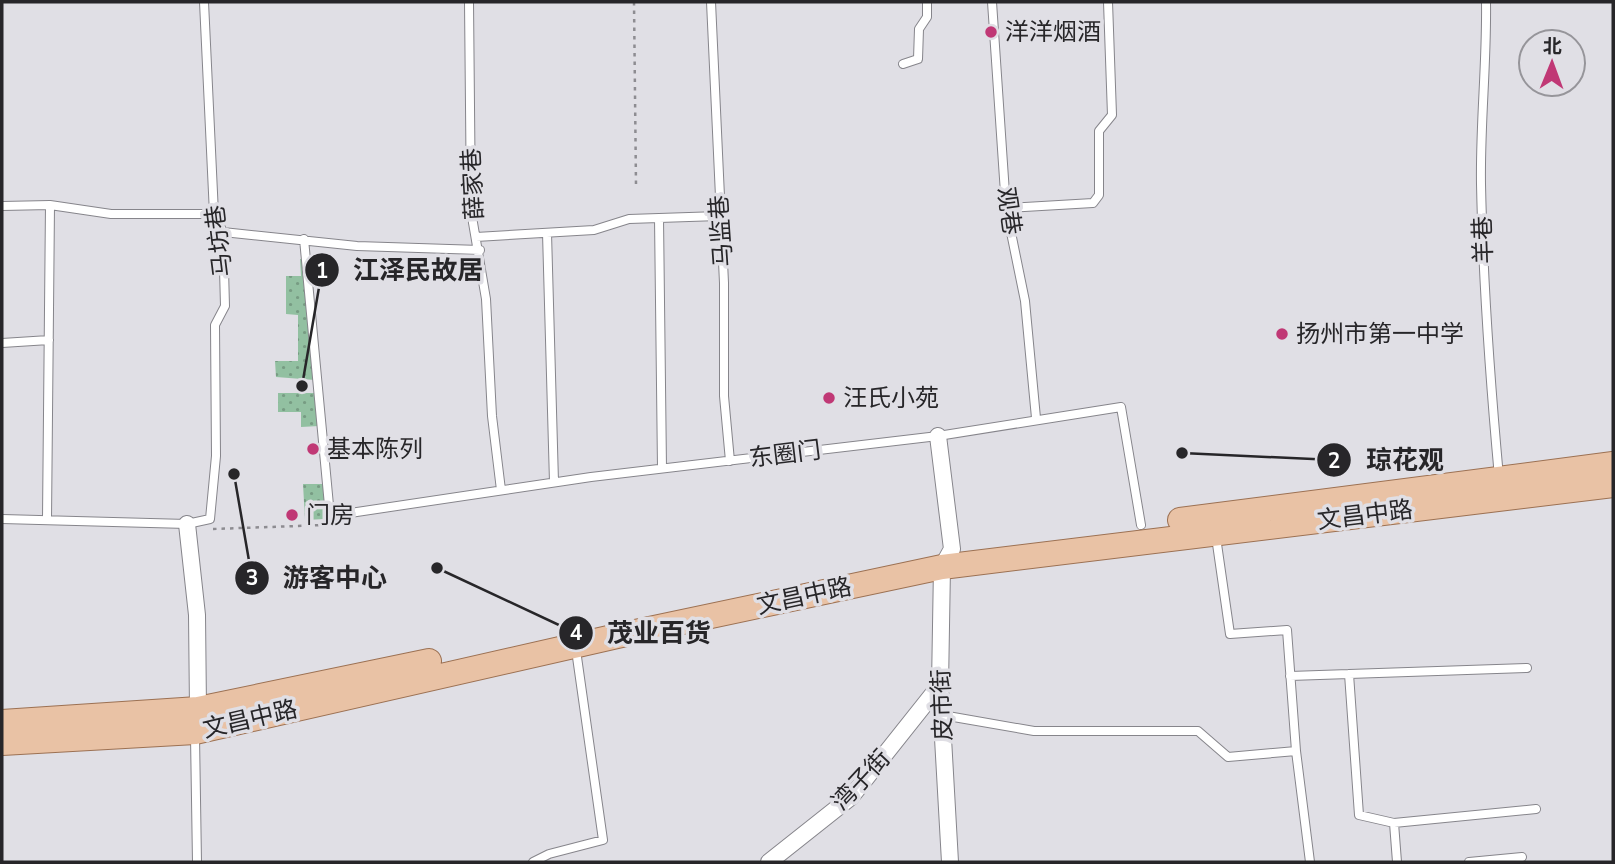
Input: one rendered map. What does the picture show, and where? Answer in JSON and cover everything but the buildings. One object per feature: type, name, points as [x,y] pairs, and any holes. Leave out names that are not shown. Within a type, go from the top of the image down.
[{"type":"main road","name":"文昌中路","points":[[2,722],[197,720],[947,558],[1141,525],[1613,464]]},
{"type":"main road","name":"文昌中路","points":[[2,743],[197,720],[575,645],[947,558],[1216,532],[1613,485]]},
{"type":"street","name":"皮市街","points":[[938,436],[947,558],[940,685],[950,862]]},
{"type":"street","points":[[187,524],[197,615],[197,720]]},
{"type":"street","name":"湾子街","points":[[769,862],[851,797],[940,685]]},
{"type":"lane","name":"马坊巷","points":[[187,524],[211,519],[216,456],[215,325],[225,306],[223,232],[214,214],[204,2]]},
{"type":"lane","name":"薛家巷","points":[[469,2],[471,211],[480,250],[500,490]]},
{"type":"lane","name":"马监巷","points":[[711,2],[724,284],[724,396],[730,461]]},
{"type":"lane","points":[[904,64],[918,59],[919,29],[927,17],[927,2]]},
{"type":"lane","name":"观巷","points":[[992,2],[1006,208],[1025,301],[1036,418]]},
{"type":"lane","points":[[1006,208],[1093,203],[1100,195],[1099,131],[1112,115],[1108,2]]},
{"type":"lane","name":"羊巷","points":[[1486,2],[1487,63],[1482,194],[1486,337],[1499,479]]},
{"type":"lane","points":[[47,519],[50,205]]},
{"type":"lane","points":[[2,206],[50,205],[111,214],[214,214]]},
{"type":"lane","points":[[477,237],[594,230],[629,219],[719,216]]},
{"type":"lane","points":[[659,218],[663,468]]},
{"type":"lane","points":[[223,232],[357,246],[480,250]]},
{"type":"lane","points":[[547,233],[554,482]]},
{"type":"lane","points":[[304,239],[330,516]]},
{"type":"lane","points":[[2,344],[49,340]]},
{"type":"lane","name":"东圈门","points":[[330,516],[554,482],[938,436],[1036,418],[1121,407],[1141,525]]},
{"type":"lane","points":[[2,519],[187,524]]},
{"type":"lane","points":[[1216,532],[1230,634],[1287,630],[1296,751],[1310,862]]},
{"type":"lane","points":[[533,862],[549,854],[603,841],[575,645]]},
{"type":"lane","points":[[1290,676],[1527,668]]},
{"type":"lane","points":[[1349,674],[1359,815],[1394,823],[1536,809]]},
{"type":"lane","points":[[942,715],[1034,731],[1198,731],[1228,757],[1296,751]]},
{"type":"lane","points":[[197,720],[197,862]]},
{"type":"lane","points":[[1394,823],[1397,862]]},
{"type":"lane","points":[[1469,862],[1522,857]]},
{"type":"path","points":[[634,2],[636,185]]},
{"type":"path","points":[[187,524],[194,529],[323,526],[330,516]]},
{"type":"green space","points":[[300,259],[315,380],[276,377],[275,361],[298,361],[298,315],[286,314],[286,276],[301,276]]},
{"type":"green space","points":[[278,393],[315,393],[319,426],[301,427],[301,412],[278,412]]},
{"type":"green space","points":[[303,484],[324,484],[325,519],[305,520]]},
{"type":"place","name":"洋洋烟酒","points":[[991,32]]},
{"type":"place","name":"扬州市第一中学","points":[[1282,334]]},
{"type":"place","name":"江泽民故居","points":[[302,386]]},
{"type":"place","name":"汪氏小苑","points":[[829,398]]},
{"type":"place","name":"基本陈列","points":[[313,449]]},
{"type":"place","name":"琼花观","points":[[1182,453]]},
{"type":"place","name":"游客中心","points":[[234,474]]},
{"type":"place","name":"门房","points":[[292,515]]},
{"type":"place","name":"茂业百货","points":[[437,568]]}]
